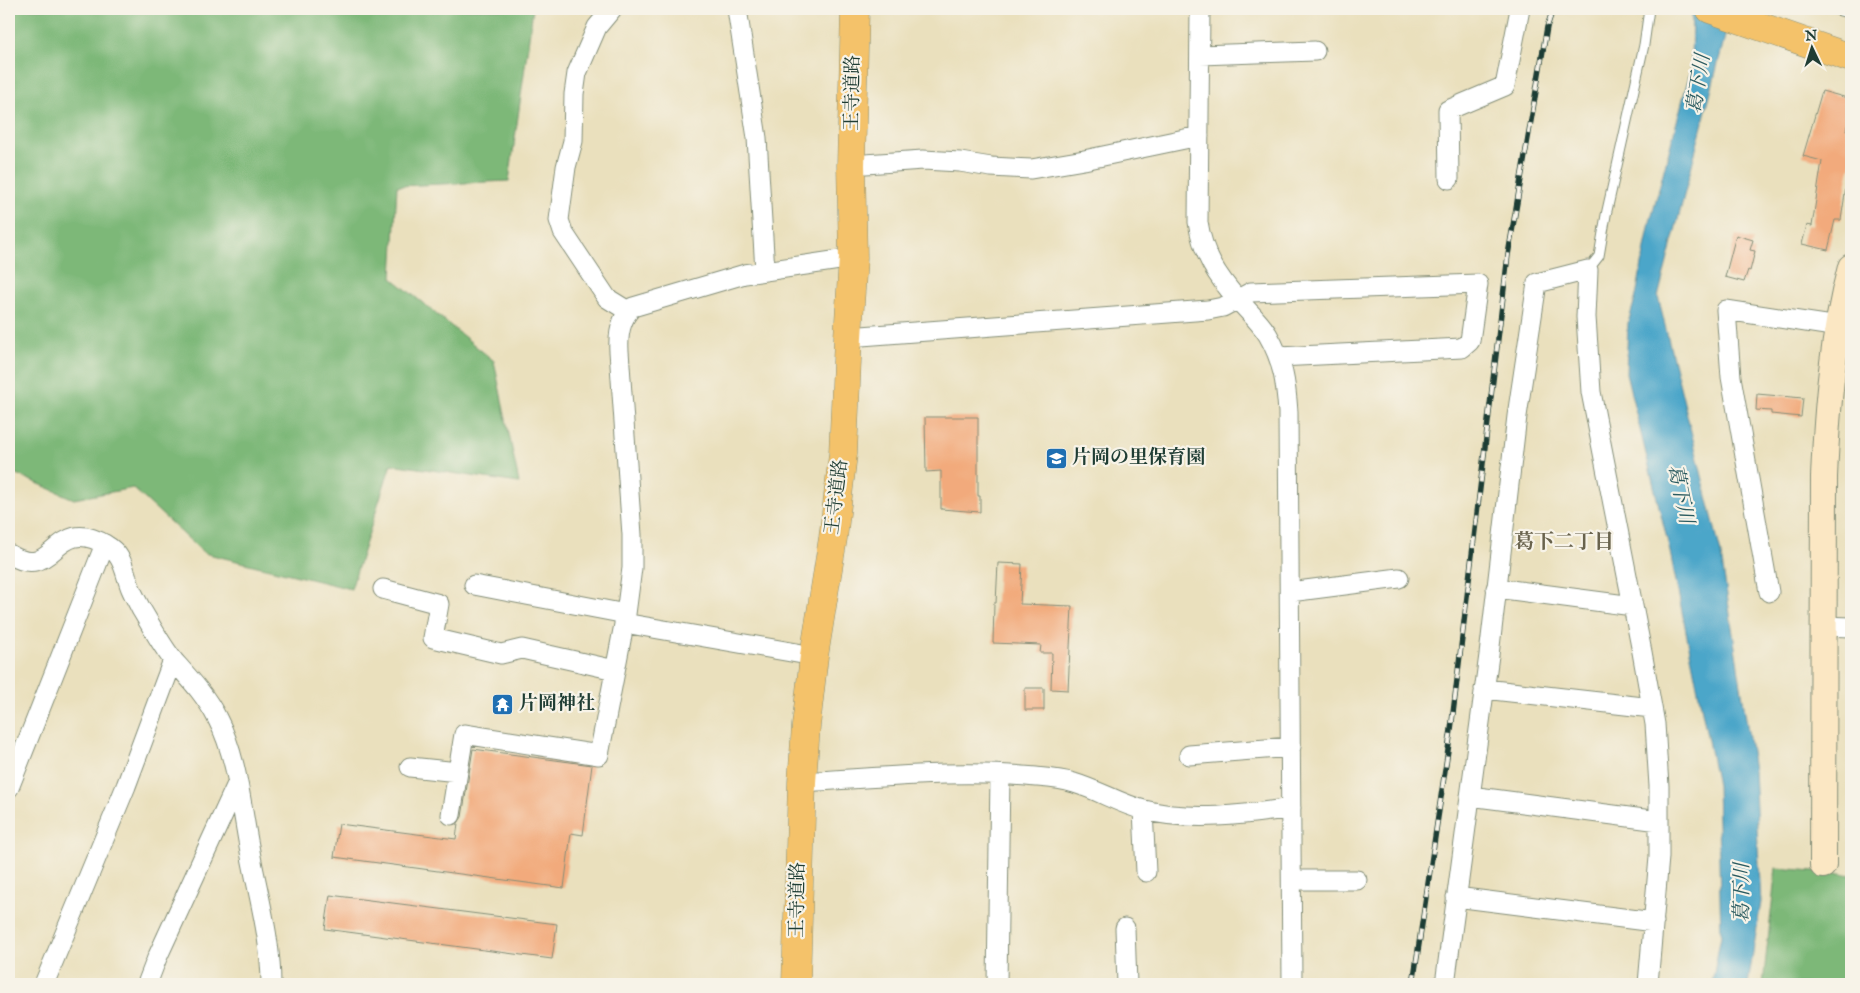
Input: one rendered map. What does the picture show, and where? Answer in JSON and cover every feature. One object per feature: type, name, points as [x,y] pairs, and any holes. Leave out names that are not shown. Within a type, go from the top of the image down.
[{"type":"main road","name":"王寺道路","points":[[796,984],[802,782],[814,656],[833,538],[843,454],[853,258],[852,165],[855,9]]},
{"type":"main road","points":[[1710,9],[1851,58]]},
{"type":"street","points":[[612,9],[597,27],[577,73],[572,141],[566,167],[559,220],[564,232],[607,298],[628,311]]},
{"type":"street","points":[[737,9],[756,138],[765,271]]},
{"type":"street","points":[[1200,9],[1198,222],[1201,241],[1209,263],[1267,334],[1279,357],[1286,382],[1290,592],[1292,984]]},
{"type":"street","points":[[1449,179],[1448,110],[1505,86],[1520,9]]},
{"type":"street","points":[[1200,55],[1315,51]]},
{"type":"street","points":[[852,165],[923,160],[1031,169],[1199,136]]},
{"type":"street","points":[[451,815],[464,734],[599,755],[625,619],[632,568],[632,535],[618,341],[621,324],[628,311],[633,307],[745,274],[853,258]]},
{"type":"street","points":[[1823,865],[1825,439],[1839,327],[1851,267]]},
{"type":"street","points":[[1445,984],[1484,689],[1517,416],[1537,283],[1588,270],[1586,317],[1591,392],[1655,724],[1659,786],[1659,857],[1648,984]]},
{"type":"street","points":[[848,337],[1208,310],[1223,307],[1250,292],[1478,284],[1470,341],[1462,348],[1279,357]]},
{"type":"street","points":[[1769,592],[1731,377],[1726,310],[1839,327]]},
{"type":"street","points":[[9,554],[27,562],[36,562],[47,557],[64,540],[75,536],[88,536],[104,544],[119,555],[125,567],[131,589],[140,607],[173,660],[198,687],[218,719],[232,761],[237,784],[266,938],[271,984]]},
{"type":"street","points":[[9,788],[104,544]]},
{"type":"street","points":[[1290,592],[1399,578]]},
{"type":"street","points":[[474,585],[625,619],[814,656]]},
{"type":"street","points":[[1496,588],[1633,606]]},
{"type":"street","points":[[383,589],[440,604],[433,638],[501,654],[522,649],[615,670]]},
{"type":"street","points":[[1823,626],[1851,627]]},
{"type":"street","points":[[44,984],[126,786],[173,660]]},
{"type":"street","points":[[1484,689],[1652,708]]},
{"type":"street","points":[[1189,755],[1291,747]]},
{"type":"street","points":[[410,767],[458,772]]},
{"type":"street","points":[[802,782],[952,775],[1000,775],[1072,782],[1143,810],[1164,814],[1252,814],[1291,808]]},
{"type":"street","points":[[997,984],[1000,775]]},
{"type":"street","points":[[147,984],[157,958],[237,784]]},
{"type":"street","points":[[1470,796],[1659,821]]},
{"type":"street","points":[[1143,810],[1146,872]]},
{"type":"street","points":[[1292,880],[1357,880]]},
{"type":"street","points":[[1456,897],[1654,922]]},
{"type":"street","points":[[1125,928],[1127,984]]},
{"type":"lane","points":[[1588,270],[1599,256],[1606,215],[1644,46],[1649,9]]},
{"type":"lane","points":[[1833,9],[1851,14]]},
{"type":"green space","points":[[9,9],[533,9],[509,181],[397,186],[392,278],[494,361],[519,483],[391,464],[351,589],[204,553],[133,488],[74,499],[9,471]]},
{"type":"green space","points":[[1776,868],[1851,875],[1851,984],[1763,984]]},
{"type":"water","name":"葛下川","points":[[1692,9],[1732,9],[1658,297],[1720,549],[1754,771],[1761,902],[1748,984],[1712,984],[1721,935],[1717,785],[1669,547],[1626,373],[1628,323],[1636,296],[1650,222],[1691,69]]},
{"type":"building","points":[[1822,91],[1851,99],[1851,111],[1846,130],[1851,131],[1851,166],[1841,220],[1835,220],[1828,250],[1802,244],[1807,225],[1812,226],[1822,161],[1803,156]]},
{"type":"building","points":[[1736,235],[1753,240],[1750,250],[1755,251],[1750,271],[1748,270],[1744,282],[1725,277]]},
{"type":"building","points":[[1757,394],[1803,398],[1801,417],[1771,414],[1771,411],[1756,410]]},
{"type":"building","points":[[925,417],[978,417],[978,496],[980,496],[980,512],[941,509],[941,471],[926,472]]},
{"type":"building","points":[[998,563],[1022,564],[1020,604],[1072,606],[1068,690],[1051,689],[1052,653],[1040,653],[1041,645],[993,643]]},
{"type":"building","points":[[1025,688],[1044,688],[1044,710],[1025,710]]},
{"type":"building","points":[[473,749],[592,765],[583,835],[571,833],[564,888],[334,857],[339,824],[456,839],[458,823],[462,817]]},
{"type":"building","points":[[330,895],[557,924],[552,959],[325,929]]},
{"type":"railway","points":[[1413,984],[1451,730],[1508,255],[1547,27],[1553,9]]},
{"type":"place","name":"片岡の里保育園","points":[[1056,458]]},
{"type":"place","name":"片岡神社","points":[[503,704]]},
{"type":"district","name":"葛下二丁目","points":[[1564,542]]}]
